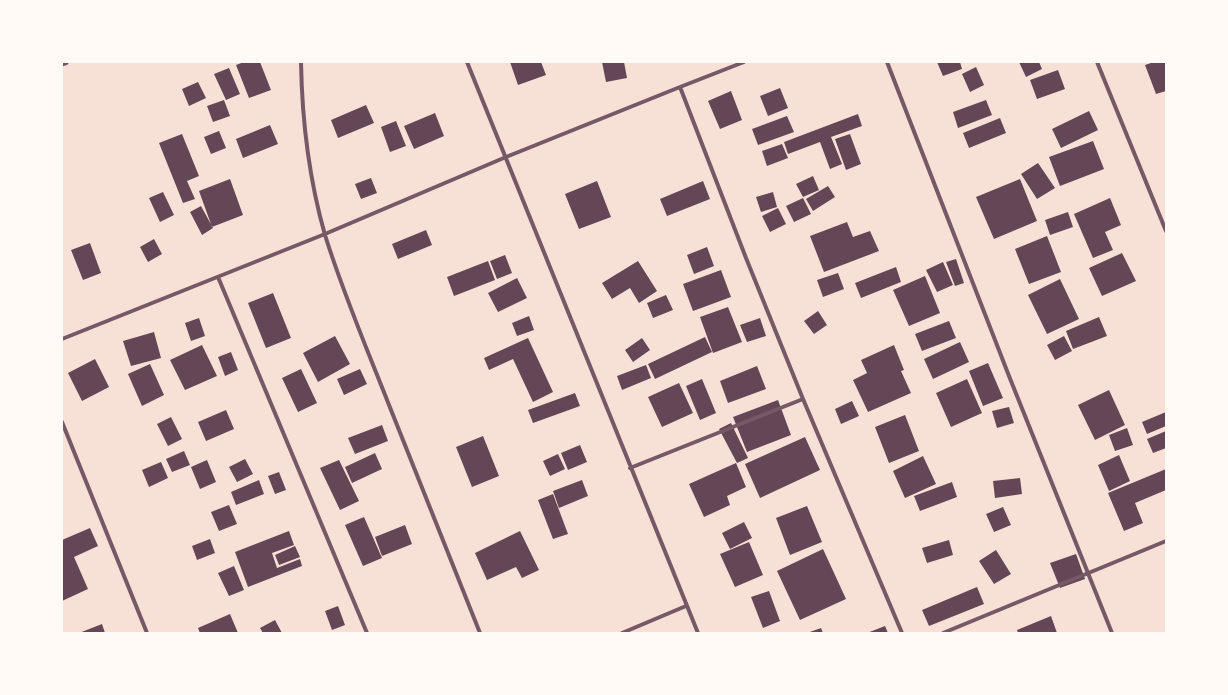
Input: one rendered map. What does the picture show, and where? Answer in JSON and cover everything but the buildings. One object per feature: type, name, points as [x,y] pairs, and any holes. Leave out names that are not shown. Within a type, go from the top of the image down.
[{"type":"street","points":[[301,62],[302,105],[310,170],[325,234],[347,298],[480,633]]},
{"type":"street","points":[[467,62],[698,633]]},
{"type":"street","points":[[62,339],[325,234],[506,157],[744,62]]},
{"type":"street","points":[[887,62],[1009,376],[1112,633]]},
{"type":"street","points":[[1097,62],[1166,231]]},
{"type":"street","points":[[680,87],[749,265],[803,398],[902,633]]},
{"type":"street","points":[[218,277],[367,633]]},
{"type":"street","points":[[630,468],[803,398]]},
{"type":"street","points":[[62,422],[147,633]]},
{"type":"street","points":[[943,633],[1166,541]]},
{"type":"street","points":[[622,633],[686,606]]}]
